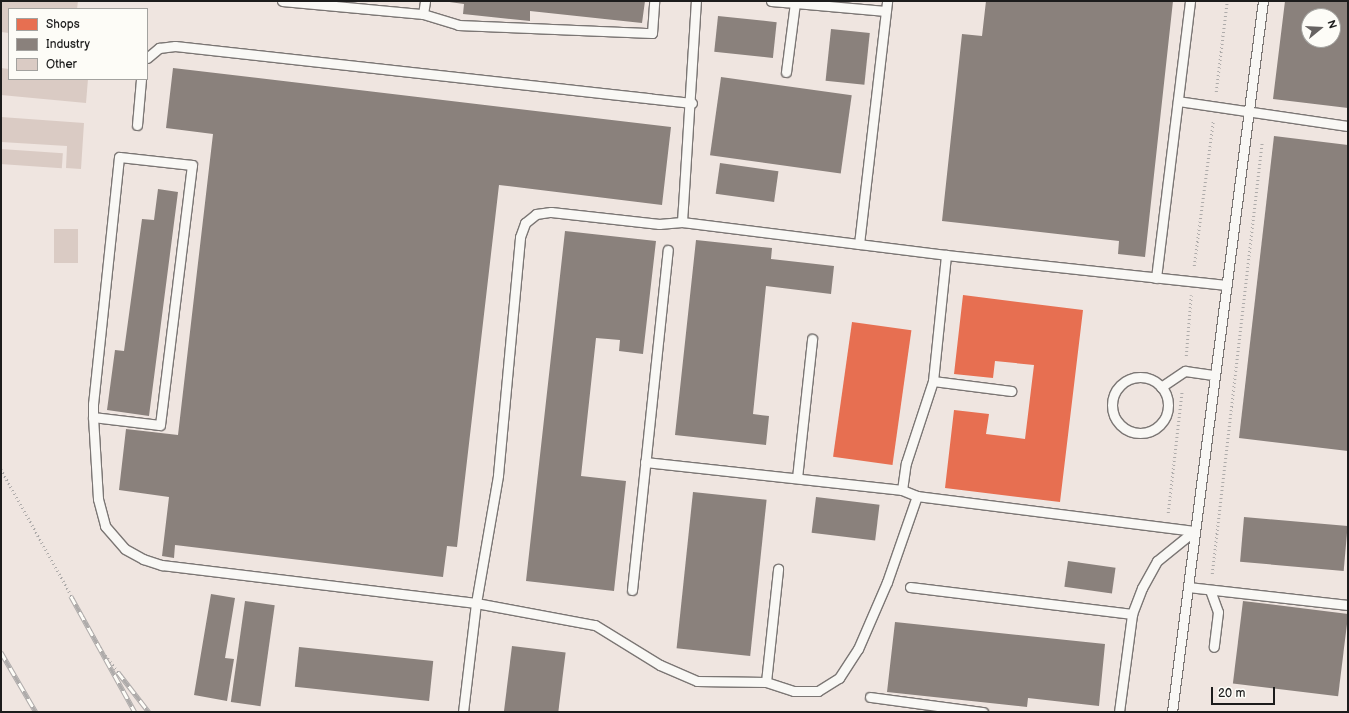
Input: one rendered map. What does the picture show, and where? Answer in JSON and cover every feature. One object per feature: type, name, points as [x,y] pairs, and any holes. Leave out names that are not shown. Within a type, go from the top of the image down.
[{"type":"lane","points":[[282,1],[423,14],[458,25],[652,33],[654,1]]},
{"type":"lane","points":[[423,14],[425,1]]},
{"type":"lane","points":[[682,222],[692,103],[696,1]]},
{"type":"lane","points":[[771,1],[886,11]]},
{"type":"lane","points":[[859,244],[887,1]]},
{"type":"lane","points":[[1156,278],[1190,1]]},
{"type":"lane","points":[[1172,712],[1194,531],[1249,114],[1262,1]]},
{"type":"lane","points":[[786,72],[795,3]]},
{"type":"lane","points":[[148,57],[159,48],[175,46],[692,103]]},
{"type":"lane","points":[[137,125],[141,80]]},
{"type":"lane","points":[[1178,101],[1215,105],[1249,114],[1348,126]]},
{"type":"lane","points":[[93,417],[160,425],[192,165],[119,157],[93,417],[98,499],[104,526],[125,549],[143,559],[162,565],[476,603],[595,625],[660,665],[697,681],[766,682],[794,691],[818,691],[840,678],[858,649],[887,582],[917,496]]},
{"type":"lane","points":[[462,712],[476,603],[498,475],[520,237],[525,223],[536,214],[551,212],[659,224],[682,222],[946,256],[1226,286]]},
{"type":"lane","points":[[632,590],[668,250]]},
{"type":"lane","points":[[902,490],[906,463],[933,381],[946,256]]},
{"type":"lane","points":[[797,478],[812,339]]},
{"type":"lane","points":[[1161,387],[1185,371],[1215,375]]},
{"type":"lane","points":[[1146,378],[1161,387],[1167,412],[1158,426],[1142,433],[1119,424],[1113,399],[1122,384],[1146,378]]},
{"type":"lane","points":[[933,381],[1011,391]]},
{"type":"lane","points":[[645,462],[902,490],[917,496],[1194,531]]},
{"type":"lane","points":[[1119,712],[1132,614],[1157,561],[1194,531]]},
{"type":"lane","points":[[766,682],[778,569]]},
{"type":"lane","points":[[910,587],[1132,614]]},
{"type":"lane","points":[[1188,587],[1348,605]]},
{"type":"lane","points":[[1210,590],[1218,612],[1214,647]]},
{"type":"lane","points":[[870,697],[984,712]]},
{"type":"path","points":[[1166,528],[1185,371],[1192,282],[1227,1]]},
{"type":"path","points":[[1210,590],[1265,116]]},
{"type":"path","points":[[1,469],[103,652],[148,712]]},
{"type":"building: Shops","points":[[963,295],[1083,310],[1060,502],[945,488],[954,410],[989,414],[986,434],[1025,439],[1034,365],[995,361],[993,378],[954,374]]},
{"type":"building: Shops","points":[[852,322],[911,330],[892,465],[833,457]]},
{"type":"building: Industry","points":[[442,1],[645,1],[642,23],[530,11],[530,21],[463,14],[464,4]]},
{"type":"building: Industry","points":[[986,1],[1173,1],[1145,257],[1118,254],[1119,241],[942,221],[962,34],[982,36]]},
{"type":"building: Industry","points":[[1285,1],[1348,1],[1348,108],[1273,99]]},
{"type":"building: Industry","points":[[718,16],[777,22],[773,58],[714,52]]},
{"type":"building: Industry","points":[[831,29],[870,33],[864,85],[826,81]]},
{"type":"building: Industry","points":[[173,68],[671,127],[662,205],[499,185],[457,547],[447,546],[443,577],[175,545],[174,558],[162,556],[169,497],[119,490],[126,429],[178,435],[213,134],[166,128]]},
{"type":"building: Industry","points":[[721,77],[852,95],[841,174],[710,155]]},
{"type":"building: Industry","points":[[1274,136],[1348,145],[1348,451],[1239,438]]},
{"type":"building: Industry","points":[[720,163],[778,171],[774,202],[716,194]]},
{"type":"building: Industry","points":[[158,189],[178,192],[149,416],[107,410],[115,350],[124,351],[142,219],[154,220]]},
{"type":"building: Industry","points":[[565,231],[656,241],[643,354],[619,351],[620,340],[596,338],[581,476],[626,481],[614,591],[526,581]]},
{"type":"building: Industry","points":[[696,240],[772,248],[771,259],[834,266],[831,294],[766,286],[753,414],[769,416],[766,445],[675,435]]},
{"type":"building: Industry","points":[[693,492],[767,500],[750,656],[677,648]]},
{"type":"building: Industry","points":[[816,497],[880,505],[875,541],[812,533]]},
{"type":"building: Industry","points":[[1244,517],[1348,526],[1344,571],[1240,562]]},
{"type":"building: Industry","points":[[1068,561],[1116,568],[1112,593],[1064,587]]},
{"type":"building: Industry","points":[[211,594],[235,598],[225,658],[234,659],[227,701],[194,695]]},
{"type":"building: Industry","points":[[245,601],[275,605],[261,706],[231,702]]},
{"type":"building: Industry","points":[[1243,601],[1348,614],[1338,696],[1233,683]]},
{"type":"building: Industry","points":[[895,622],[1105,644],[1099,706],[1028,698],[1027,707],[887,692]]},
{"type":"building: Industry","points":[[512,646],[566,653],[558,712],[504,712]]},
{"type":"building: Industry","points":[[299,647],[433,661],[429,701],[295,687]]},
{"type":"building: Other","points":[[1,1],[78,1],[77,8],[8,8],[8,33],[1,32]]},
{"type":"building: Other","points":[[1,68],[8,69],[8,80],[88,80],[86,103],[1,95]]},
{"type":"building: Other","points":[[1,117],[84,123],[81,169],[66,168],[67,146],[1,142]]},
{"type":"building: Other","points":[[1,149],[63,153],[62,168],[1,164]]},
{"type":"building: Other","points":[[54,229],[78,229],[78,263],[54,263]]},
{"type":"railway","points":[[71,596],[135,712]]},
{"type":"railway","points":[[1,652],[36,712]]},
{"type":"railway","points":[[118,672],[149,712]]}]
